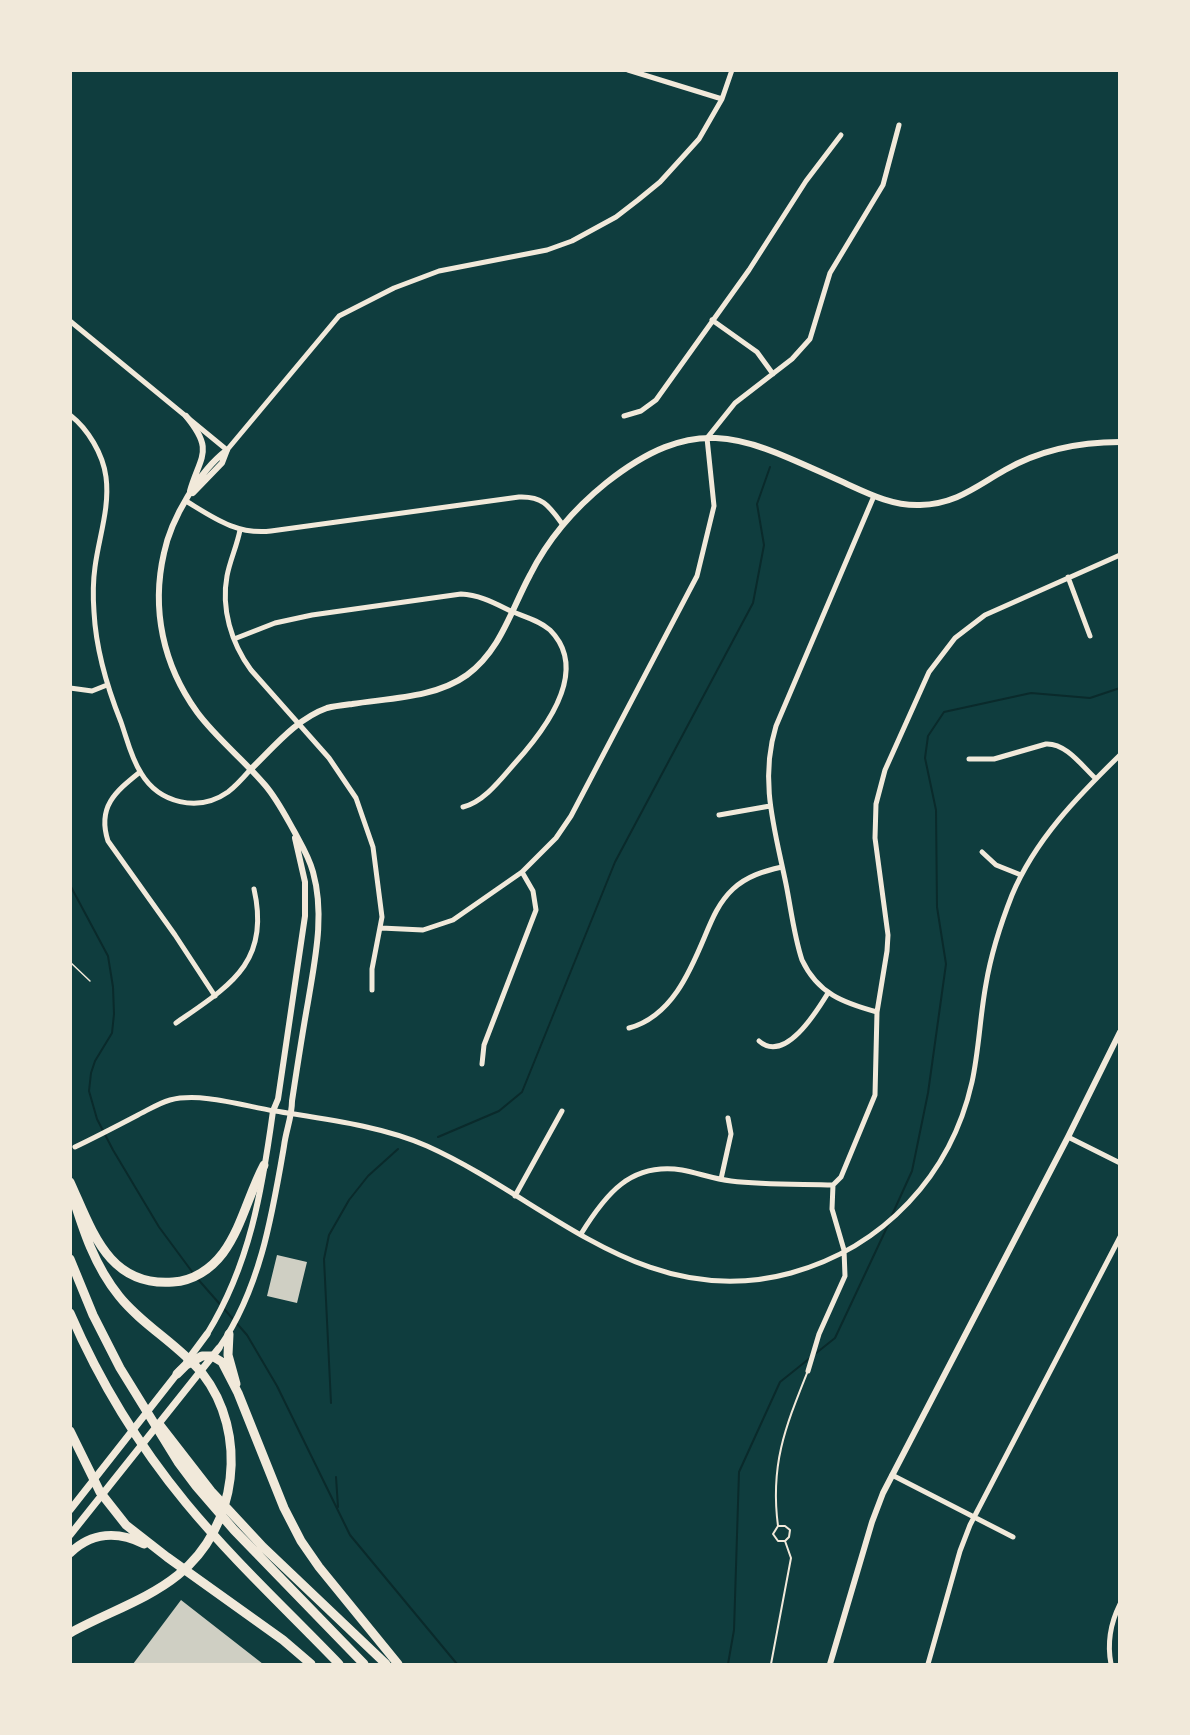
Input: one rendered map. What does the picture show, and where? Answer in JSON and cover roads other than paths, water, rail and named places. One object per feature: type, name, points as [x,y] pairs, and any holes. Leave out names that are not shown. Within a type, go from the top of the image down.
[{"type":"highway","points":[[70,1182],[99,1243],[117,1266],[142,1280],[178,1282],[195,1276],[216,1261],[234,1234],[264,1165]]},
{"type":"highway","points":[[70,1188],[80,1220],[102,1273],[131,1309],[201,1373],[214,1393],[227,1424],[231,1442],[231,1469],[223,1511],[204,1546],[180,1574],[158,1589],[70,1633]]},
{"type":"highway","points":[[70,1259],[105,1341],[129,1385],[178,1462],[214,1509],[364,1665]]},
{"type":"highway","points":[[70,1312],[107,1386],[167,1479],[205,1526],[339,1665]]},
{"type":"highway","points":[[229,1334],[228,1355],[238,1393]]},
{"type":"highway","points":[[177,1374],[192,1360],[202,1356],[212,1356],[222,1362],[238,1393],[293,1527],[310,1555],[398,1665]]},
{"type":"highway","points":[[142,1404],[218,1499],[263,1547],[386,1665]]},
{"type":"highway","points":[[70,1431],[102,1495],[126,1525],[265,1627],[311,1665]]},
{"type":"highway","points":[[70,1552],[88,1540],[114,1535],[134,1539],[167,1557]]},
{"type":"main road","points":[[70,1510],[207,1334]]},
{"type":"main road","points":[[70,1535],[219,1348]]},
{"type":"street","points":[[628,70],[722,99]]},
{"type":"street","points":[[187,499],[222,463],[227,450],[339,316],[394,288],[439,271],[547,250],[572,241],[600,226],[638,200],[680,162],[699,139],[722,99],[732,70]]},
{"type":"street","points":[[381,928],[423,930],[453,920],[522,872],[556,838],[572,816],[697,576],[714,506],[707,438],[735,403],[792,359],[810,339],[830,273],[883,185],[899,124]]},
{"type":"street","points":[[624,416],[640,411],[656,400],[749,270],[806,182],[841,135]]},
{"type":"street","points":[[712,320],[757,352],[773,374]]},
{"type":"street","points":[[70,321],[227,450]]},
{"type":"street","points":[[70,415],[90,437],[106,474],[106,516],[95,567],[94,613],[107,685],[140,772],[150,786],[165,797],[197,804],[228,792],[299,723],[329,707],[424,693],[457,681],[474,669],[500,640],[537,561],[563,525],[598,490],[631,466],[666,446],[695,438],[732,439],[765,448],[874,496],[910,505],[941,503],[967,494],[1006,469],[1038,455],[1072,445],[1119,442]]},
{"type":"street","points":[[186,416],[198,432],[204,448],[204,457],[187,499],[170,532],[161,565],[158,605],[163,640],[175,674],[198,713],[274,797],[305,850],[319,901],[317,944],[292,1101],[292,1114],[266,1240],[237,1320],[219,1348]]},
{"type":"street","points":[[187,499],[219,521],[240,530],[271,531],[519,496],[532,498],[549,505],[563,525]]},
{"type":"street","points":[[874,496],[776,726],[767,771],[770,806],[802,960],[810,975],[828,993],[843,1002],[877,1012]]},
{"type":"street","points":[[240,530],[227,579],[226,610],[234,639],[250,670],[329,758],[356,798],[373,847],[381,903],[381,928],[374,957],[372,990]]},
{"type":"street","points":[[581,1234],[608,1195],[623,1183],[640,1174],[659,1170],[678,1170],[744,1182],[832,1185],[842,1177],[875,1095],[877,1012],[888,935],[875,838],[876,804],[885,770],[922,685],[945,649],[974,622],[996,609],[1119,555]]},
{"type":"street","points":[[1068,577],[1090,636]]},
{"type":"street","points":[[234,639],[276,623],[312,615],[461,594],[479,596],[538,621],[555,636],[562,649],[566,663],[564,685],[550,717],[534,741],[482,797],[463,807]]},
{"type":"street","points":[[70,688],[92,691],[107,685]]},
{"type":"street","points":[[969,759],[994,759],[1046,744],[1054,744],[1062,748],[1095,779]]},
{"type":"street","points":[[75,1147],[169,1100],[189,1098],[292,1114],[380,1131],[412,1140],[447,1156],[620,1256],[654,1270],[689,1278],[724,1282],[757,1280],[809,1267],[844,1250],[889,1222],[914,1199],[936,1168],[956,1131],[973,1078],[988,972],[1010,900],[1021,875],[1056,823],[1119,756]]},
{"type":"street","points":[[140,772],[119,788],[107,807],[105,828],[108,841],[215,996]]},
{"type":"street","points":[[719,816],[770,806]]},
{"type":"street","points":[[207,1334],[227,1299],[243,1262],[255,1221],[273,1111],[278,1099],[305,916],[305,882],[293,830]]},
{"type":"street","points":[[982,852],[992,863],[1021,875]]},
{"type":"street","points":[[629,1028],[653,1018],[679,988],[696,959],[715,912],[725,896],[752,875],[782,867]]},
{"type":"street","points":[[482,1064],[484,1045],[536,910],[533,891],[522,872]]},
{"type":"street","points":[[176,1023],[234,980],[251,954],[257,925],[254,889]]},
{"type":"street","points":[[759,1041],[766,1046],[774,1047],[794,1038],[828,993]]},
{"type":"street","points":[[830,1665],[883,1492],[1068,1137],[1119,1032]]},
{"type":"street","points":[[515,1196],[562,1111]]},
{"type":"street","points":[[721,1179],[731,1134],[728,1118]]},
{"type":"street","points":[[1068,1137],[1119,1163]]},
{"type":"street","points":[[808,1371],[817,1341],[845,1276],[844,1250],[834,1218],[832,1185]]},
{"type":"street","points":[[928,1665],[960,1551],[1119,1237]]},
{"type":"street","points":[[892,1475],[1013,1538]]},
{"type":"street","points":[[1111,1665],[1108,1650],[1110,1631],[1119,1604]]},
{"type":"lane","points":[[778,1526],[776,1470],[780,1449],[808,1371]]},
{"type":"lane","points":[[778,1526],[785,1526],[789,1530],[789,1537],[785,1541],[778,1541],[774,1537],[774,1530],[778,1526]]},
{"type":"lane","points":[[771,1665],[791,1562],[790,1551],[785,1541]]},
{"type":"waterway","points":[[438,1137],[499,1111],[522,1092],[615,862],[753,603],[764,545],[757,504],[770,467]]},
{"type":"waterway","points":[[892,1215],[912,1171],[928,1093],[946,964],[937,907],[936,810],[925,758],[928,736],[944,712],[1031,693],[1090,698],[1120,688]]},
{"type":"waterway","points":[[70,885],[108,956],[113,987],[112,1033],[95,1061],[91,1073],[89,1091],[97,1119],[159,1227],[193,1273]]},
{"type":"waterway","points":[[331,1403],[324,1259],[329,1235],[349,1200],[368,1176],[398,1149]]},
{"type":"waterway","points":[[815,1354],[835,1338],[889,1223]]},
{"type":"waterway","points":[[196,1277],[247,1335],[277,1386],[350,1535],[457,1664]]},
{"type":"waterway","points":[[728,1664],[734,1630],[739,1472],[780,1382],[810,1358]]},
{"type":"waterway","points":[[336,1477],[338,1507]]}]
